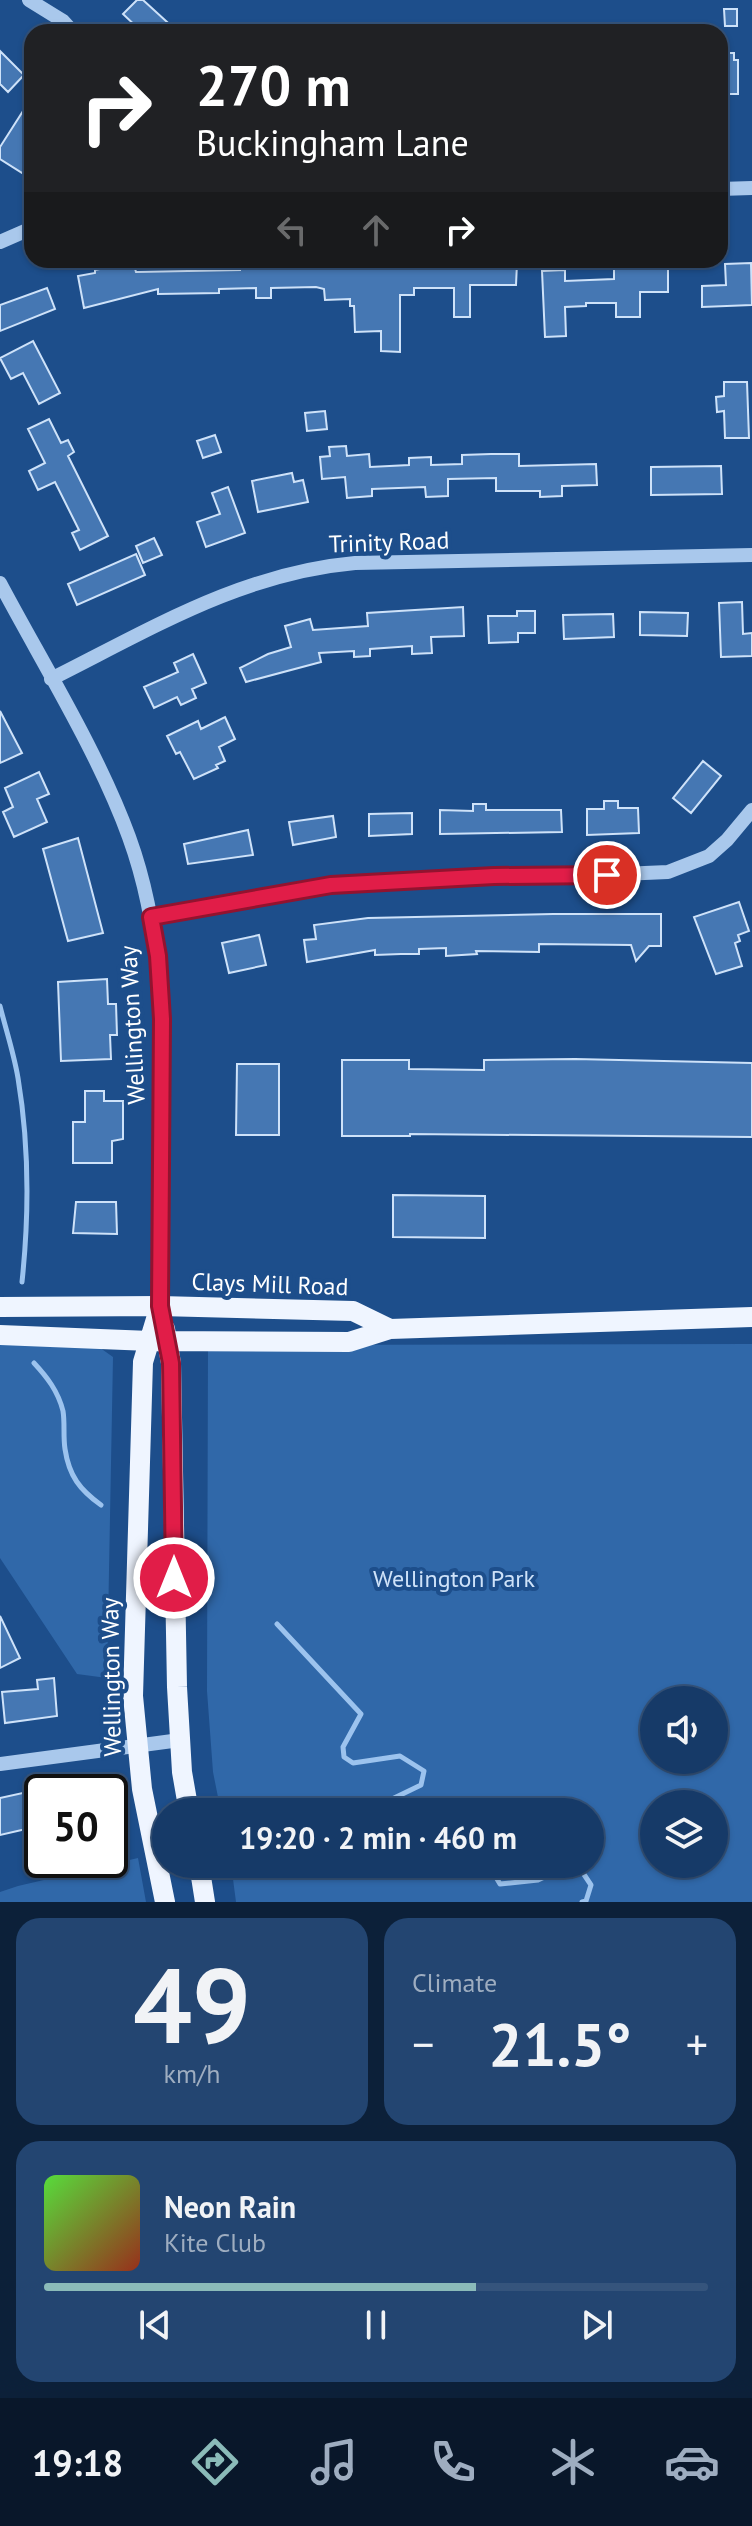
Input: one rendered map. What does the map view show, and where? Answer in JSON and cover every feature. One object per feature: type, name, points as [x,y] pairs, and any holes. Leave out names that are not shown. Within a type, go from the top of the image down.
[{"type":"main road","name":"Clays Mill Road","points":[[0,1307],[160,1306],[353,1311],[390,1329]]},
{"type":"main road","name":"Wellington Way","points":[[160,1306],[158,1341],[143,1362],[133,1696],[136,1747],[165,1902]]},
{"type":"main road","name":"Clays Mill Road","points":[[0,1335],[158,1341],[349,1342],[390,1329],[752,1317]]},
{"type":"main road","name":"Wellington Way","points":[[158,1341],[171,1363],[180,1740],[187,1798]]},
{"type":"main road","points":[[201,1878],[205,1902]]},
{"type":"street","points":[[29,0],[45,8],[64,24]]},
{"type":"street","points":[[728,189],[752,188]]},
{"type":"street","points":[[0,242],[24,232]]},
{"type":"street","name":"Trinity Road","points":[[51,679],[240,587],[313,568],[355,563],[752,555]]},
{"type":"street","name":"Wellington Way","points":[[0,583],[114,800],[129,838],[151,917],[158,956],[163,1044],[160,1306]]},
{"type":"street","points":[[151,917],[331,885],[494,876],[668,872],[709,856],[752,810]]},
{"type":"street","points":[[0,1764],[180,1740]]},
{"type":"green space","name":"Wellington Park","points":[[752,1344],[752,1902],[236,1902],[233,1878],[604,1878],[604,1798],[218,1798],[213,1772],[207,1691],[208,1345]]},
{"type":"green space","points":[[0,1345],[96,1345],[113,1357],[107,1678],[77,1674],[0,1558]]},
{"type":"green space","points":[[138,1858],[146,1902],[0,1902],[0,1892],[52,1878],[128,1878],[128,1860]]},
{"type":"building","points":[[137,0],[143,0],[169,24],[134,24],[123,14]]},
{"type":"building","points":[[724,9],[737,9],[737,26],[725,24]]},
{"type":"building","points":[[0,51],[24,75],[8,92],[0,84]]},
{"type":"building","points":[[728,53],[734,53],[734,60],[738,60],[738,94],[728,94]]},
{"type":"building","points":[[24,110],[24,174],[0,159],[0,147]]},
{"type":"building","points":[[751,263],[752,305],[702,307],[702,286],[726,285],[725,268],[728,264]]},
{"type":"building","points":[[104,268],[135,268],[136,272],[517,268],[516,285],[470,285],[470,317],[454,317],[454,288],[414,288],[414,295],[400,295],[400,352],[381,351],[381,331],[355,332],[354,306],[350,306],[350,299],[325,300],[324,289],[316,287],[271,288],[271,298],[256,298],[256,288],[219,289],[219,293],[158,294],[158,289],[84,308],[78,276]]},
{"type":"building","points":[[614,268],[668,268],[668,292],[640,292],[640,317],[616,317],[616,303],[565,307],[566,336],[545,337],[542,271],[565,270],[565,281],[614,279]]},
{"type":"building","points":[[47,288],[55,309],[0,331],[0,305]]},
{"type":"building","points":[[33,341],[60,393],[39,404],[23,373],[11,379],[0,358]]},
{"type":"building","points":[[724,382],[747,382],[749,438],[725,438],[724,411],[717,412],[716,397],[724,396]]},
{"type":"building","points":[[325,411],[327,429],[307,431],[305,413]]},
{"type":"building","points":[[49,419],[61,443],[68,440],[74,452],[68,456],[108,536],[80,550],[72,533],[79,530],[55,482],[38,490],[29,471],[45,463],[28,429]]},
{"type":"building","points":[[215,435],[221,452],[203,458],[197,441]]},
{"type":"building","points":[[346,446],[347,456],[369,454],[370,467],[409,465],[409,458],[431,457],[431,465],[462,464],[462,455],[491,454],[519,454],[519,466],[596,464],[597,485],[562,486],[562,496],[540,497],[540,491],[496,491],[496,478],[448,479],[448,496],[426,497],[425,487],[372,489],[372,496],[347,498],[345,477],[322,479],[320,457],[330,456],[329,447]]},
{"type":"building","points":[[721,466],[722,494],[651,495],[651,467]]},
{"type":"building","points":[[292,473],[294,482],[303,480],[308,502],[258,512],[252,481]]},
{"type":"building","points":[[228,487],[245,533],[206,547],[197,522],[220,514],[212,493]]},
{"type":"building","points":[[154,538],[162,555],[143,563],[136,546]]},
{"type":"building","points":[[136,554],[145,575],[77,605],[68,584]]},
{"type":"building","points":[[742,602],[743,634],[752,633],[752,656],[721,657],[719,603]]},
{"type":"building","points":[[463,607],[464,636],[431,637],[432,653],[412,654],[412,646],[370,649],[370,656],[354,657],[354,651],[319,653],[321,662],[246,682],[240,668],[291,647],[285,626],[310,619],[313,630],[368,626],[367,613]]},
{"type":"building","points":[[517,611],[535,611],[535,633],[518,633],[518,642],[489,643],[488,616],[517,616]]},
{"type":"building","points":[[640,612],[688,613],[687,636],[640,635]]},
{"type":"building","points":[[613,614],[614,637],[564,639],[563,615]]},
{"type":"building","points":[[193,654],[206,683],[192,689],[196,698],[181,705],[177,697],[154,708],[144,687],[178,672],[174,663]]},
{"type":"building","points":[[0,711],[22,753],[0,763]]},
{"type":"building","points":[[225,717],[235,739],[219,747],[225,761],[216,765],[218,768],[194,779],[180,752],[176,754],[167,736],[198,721],[201,729]]},
{"type":"building","points":[[703,761],[721,776],[691,813],[673,798]]},
{"type":"building","points":[[39,772],[49,794],[37,799],[47,822],[14,837],[3,812],[13,807],[5,788]]},
{"type":"building","points":[[604,801],[618,801],[618,808],[638,808],[639,833],[587,835],[587,809],[604,809]]},
{"type":"building","points":[[473,804],[486,804],[486,810],[561,810],[562,832],[440,834],[440,810],[473,811]]},
{"type":"building","points":[[412,813],[412,834],[369,836],[369,814]]},
{"type":"building","points":[[333,816],[336,837],[293,845],[289,822]]},
{"type":"building","points":[[248,830],[253,855],[188,864],[184,844]]},
{"type":"building","points":[[78,838],[103,933],[68,941],[43,849]]},
{"type":"building","points":[[739,902],[749,931],[738,935],[740,941],[735,943],[742,966],[716,974],[694,917]]},
{"type":"building","points":[[661,914],[661,946],[649,946],[636,961],[631,945],[539,944],[539,952],[476,951],[477,954],[446,956],[446,948],[419,949],[419,954],[375,955],[375,950],[307,962],[304,940],[316,939],[314,925],[368,918]]},
{"type":"building","points":[[259,935],[266,965],[229,973],[222,943]]},
{"type":"building","points":[[107,979],[108,1004],[116,1004],[117,1035],[110,1035],[111,1059],[61,1061],[58,982]]},
{"type":"building","points":[[342,1060],[409,1060],[409,1069],[484,1070],[484,1060],[752,1063],[752,1137],[342,1136]]},
{"type":"building","points":[[237,1064],[279,1064],[279,1135],[236,1135]]},
{"type":"building","points":[[85,1091],[104,1091],[104,1101],[123,1101],[123,1139],[112,1141],[112,1163],[73,1163],[73,1122],[85,1122]]},
{"type":"building","points":[[393,1195],[485,1196],[485,1238],[393,1237]]},
{"type":"building","points":[[76,1202],[116,1202],[117,1234],[73,1233]]},
{"type":"building","points":[[0,1616],[20,1658],[0,1668]]},
{"type":"building","points":[[54,1678],[57,1716],[5,1723],[2,1692],[38,1689],[37,1680]]},
{"type":"building","points":[[23,1789],[24,1829],[0,1835],[0,1798],[23,1793]]},
{"type":"waterway","points":[[0,1006],[16,1069],[24,1128],[27,1206],[22,1282]]},
{"type":"waterway","points":[[34,1363],[52,1385],[61,1404],[65,1449],[73,1475],[81,1488],[101,1505]]},
{"type":"waterway","points":[[277,1624],[361,1714],[343,1747],[344,1757],[353,1763],[400,1756],[424,1771],[421,1785],[394,1798]]},
{"type":"waterway","points":[[496,1878],[500,1884],[542,1878]]},
{"type":"waterway","points":[[582,1902],[586,1901],[591,1885],[586,1878]]},
{"type":"route","points":[[174,1578],[171,1363],[160,1306],[163,1044],[158,956],[151,917],[331,885],[494,876],[607,875]]}]
